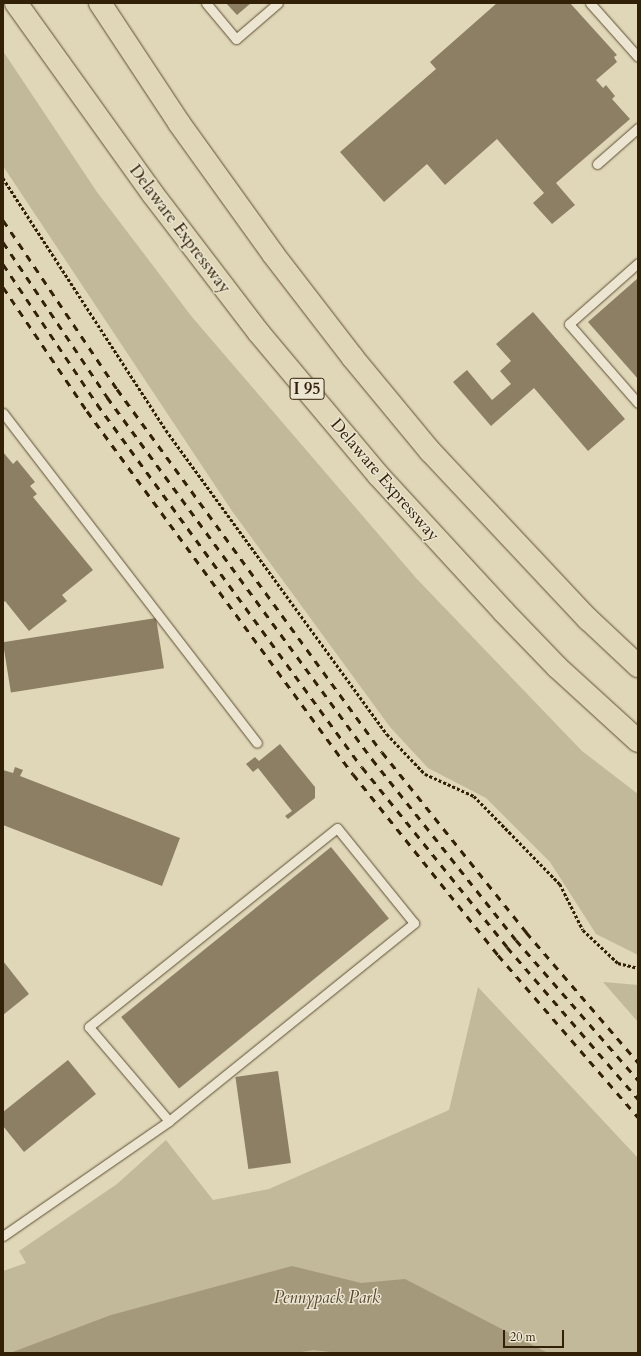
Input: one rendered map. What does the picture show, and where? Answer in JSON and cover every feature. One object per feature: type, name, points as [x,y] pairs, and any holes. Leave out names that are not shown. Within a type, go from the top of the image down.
[{"type":"highway","name":"Delaware Expressway","points":[[16,3],[152,193],[259,333],[379,476],[503,611],[557,667],[638,741]]},
{"type":"highway","points":[[100,3],[179,123],[273,254],[353,358],[430,451],[588,619],[638,666]]},
{"type":"lane","points":[[206,3],[236,39],[278,3]]},
{"type":"lane","points":[[590,3],[638,57]]},
{"type":"lane","points":[[597,164],[638,128]]},
{"type":"lane","points":[[638,263],[569,324],[638,403]]},
{"type":"lane","points":[[3,414],[257,743]]},
{"type":"lane","points":[[3,1236],[169,1121],[414,923],[337,828],[90,1027],[169,1121]]},
{"type":"path","points":[[3,178],[166,430],[387,734],[424,774],[474,796],[560,884],[583,930],[618,963],[638,968]]},
{"type":"green space","points":[[3,51],[97,192],[192,317],[416,578],[582,751],[638,794],[638,955],[596,934],[550,862],[486,798],[428,768],[390,727],[232,511],[3,166]]},
{"type":"green space","points":[[603,982],[638,985],[638,1022]]},
{"type":"green space","name":"Pennypack Park","points":[[478,987],[638,1158],[638,1353],[3,1353],[3,1271],[26,1263],[19,1251],[117,1184],[166,1140],[213,1200],[269,1189],[449,1110]]},
{"type":"shaded area","points":[[292,1266],[361,1283],[405,1279],[548,1353],[339,1353],[313,1350],[296,1353],[10,1353],[111,1315]]},
{"type":"building","points":[[226,3],[251,3],[237,15]]},
{"type":"building","points":[[497,3],[570,3],[617,55],[614,57],[617,62],[596,80],[603,88],[606,85],[615,96],[612,99],[630,119],[556,183],[575,205],[552,224],[533,203],[544,193],[497,139],[445,185],[427,164],[384,202],[340,152],[436,69],[430,62]]},
{"type":"building","points":[[638,278],[638,379],[588,322]]},
{"type":"building","points":[[533,312],[625,419],[588,451],[534,388],[491,426],[453,382],[467,370],[492,400],[511,384],[500,371],[511,361],[496,344]]},
{"type":"building","points":[[3,452],[13,464],[17,460],[35,482],[30,486],[37,494],[33,497],[93,570],[62,595],[67,601],[29,631],[5,601],[3,603]]},
{"type":"building","points":[[156,618],[164,668],[11,693],[3,642]]},
{"type":"building","points":[[280,744],[315,787],[315,798],[288,819],[285,816],[292,811],[258,768],[253,772],[246,764],[255,757],[259,761]]},
{"type":"building","points":[[15,767],[23,770],[20,776],[180,838],[162,886],[3,825],[3,770],[13,773]]},
{"type":"building","points":[[331,847],[389,918],[179,1088],[121,1017]]},
{"type":"building","points":[[3,961],[29,994],[3,1015]]},
{"type":"building","points":[[68,1060],[96,1094],[24,1152],[3,1126],[3,1112]]},
{"type":"building","points":[[278,1071],[291,1163],[248,1169],[235,1077]]},
{"type":"railway","points":[[3,220],[117,389],[382,752],[526,932],[638,1062]]},
{"type":"railway","points":[[3,242],[107,397],[372,759],[516,940],[638,1080]]},
{"type":"railway","points":[[3,264],[97,404],[362,767],[507,947],[638,1099]]},
{"type":"railway","points":[[3,287],[87,411],[353,774],[498,955],[638,1117]]}]
